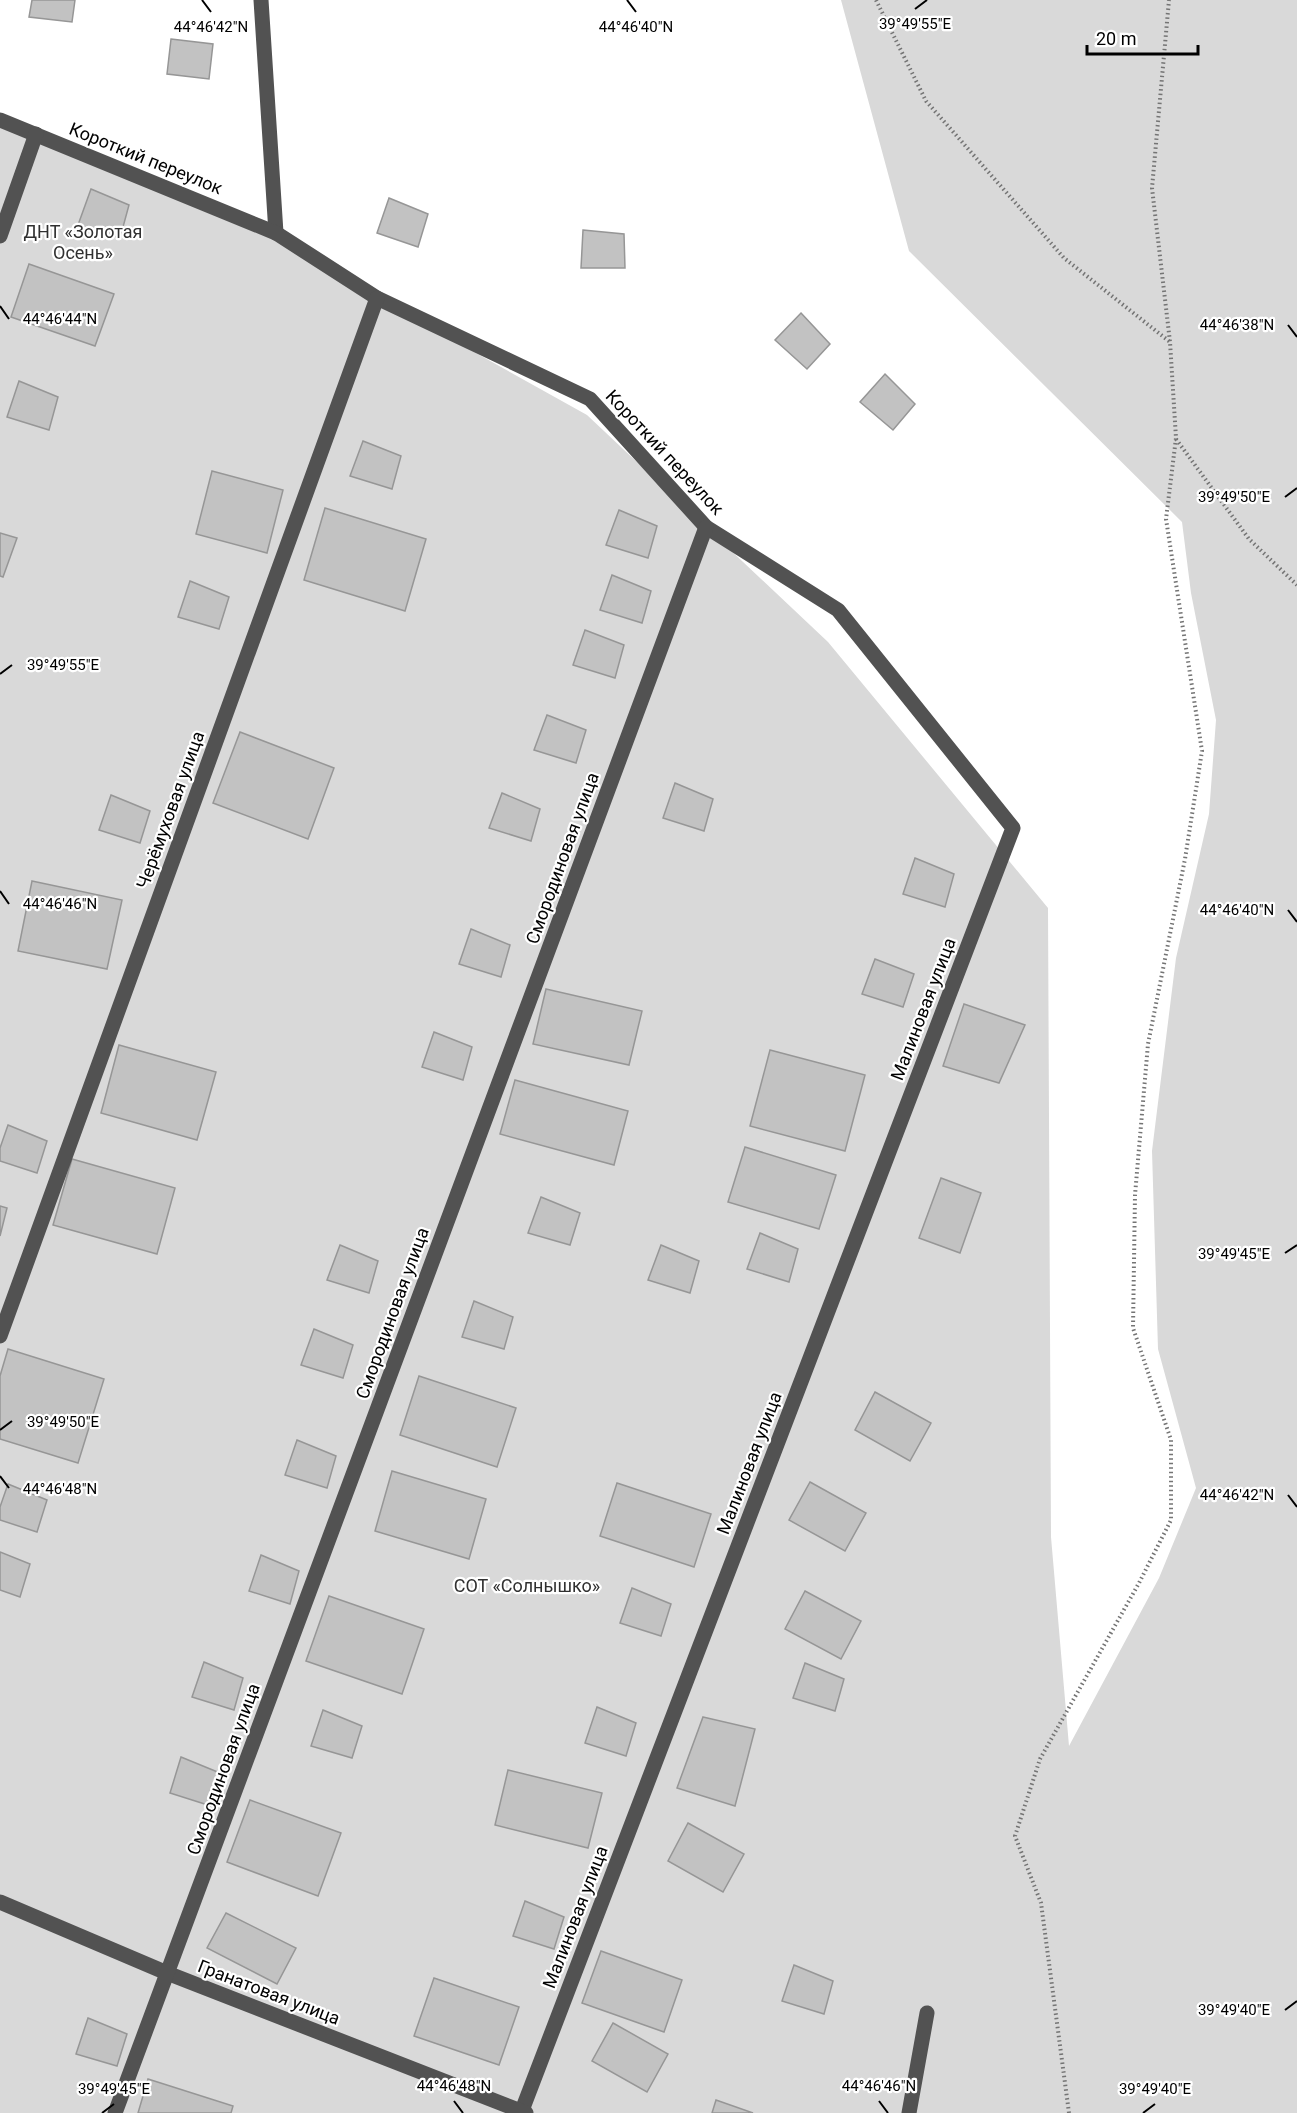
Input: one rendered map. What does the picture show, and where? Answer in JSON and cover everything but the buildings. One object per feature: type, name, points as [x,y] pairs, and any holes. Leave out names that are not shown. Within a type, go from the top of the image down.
[{"type":"street","points":[[261,0],[276,233]]},
{"type":"street","name":"Короткий переулок","points":[[0,120],[276,233],[377,298],[590,399],[706,527],[838,610],[1013,828]]},
{"type":"street","points":[[0,236],[36,134]]},
{"type":"street","name":"Черёмуховая улица","points":[[0,1336],[377,298]]},
{"type":"street","name":"Смородиновая улица","points":[[115,2113],[706,527]]},
{"type":"street","name":"Малиновая улица","points":[[523,2113],[1013,828]]},
{"type":"street","name":"Гранатовая улица","points":[[0,1902],[167,1973],[523,2113]]},
{"type":"street","points":[[909,2113],[927,2013]]},
{"type":"path","points":[[876,0],[926,101],[1064,258],[1170,342]]},
{"type":"path","points":[[1069,2113],[1041,1903],[1015,1836],[1040,1760],[1139,1583],[1171,1520],[1171,1440],[1133,1328],[1135,1194],[1148,1044],[1185,859],[1202,751],[1167,519],[1176,438],[1170,342],[1152,188],[1169,0]]},
{"type":"path","points":[[1176,438],[1249,539],[1297,585]]},
{"type":"green space","name":"СОТ «Солнышко»","points":[[841,0],[1297,0],[1297,2113],[0,2113],[0,116],[189,193],[587,415],[828,642],[1048,908],[1051,1537],[1069,1746],[1159,1578],[1196,1488],[1158,1349],[1152,1151],[1176,958],[1209,814],[1216,720],[1191,593],[1182,522],[909,251]]},
{"type":"park label","name":"ДНТ «Золотая Осень»","points":[[83,241]]}]
